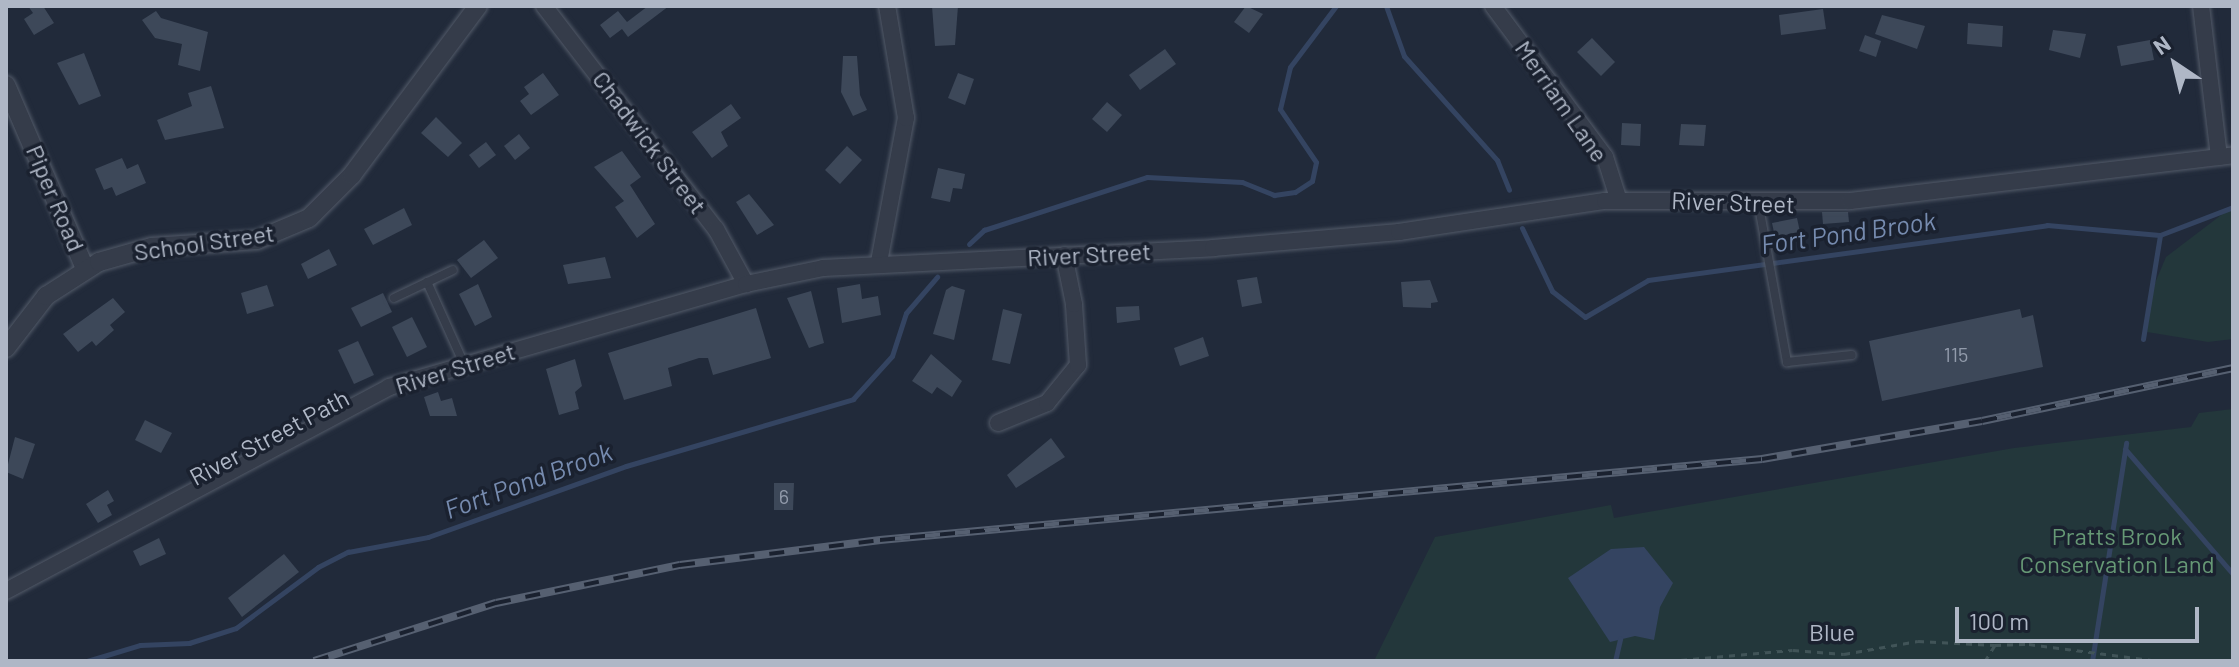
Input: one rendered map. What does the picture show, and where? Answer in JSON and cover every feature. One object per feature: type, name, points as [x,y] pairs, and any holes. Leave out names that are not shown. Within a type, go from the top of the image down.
[{"type":"street","name":"School Street","points":[[7,344],[46,296],[85,268],[152,247],[257,240],[303,222],[352,175],[478,6]]},
{"type":"street","name":"Chadwick Street","points":[[544,6],[700,206],[746,284]]},
{"type":"street","points":[[879,262],[906,118],[887,6]]},
{"type":"street","name":"Merriam Lane","points":[[1493,6],[1605,157],[1619,201]]},
{"type":"street","points":[[2201,6],[2226,156]]},
{"type":"street","name":"Piper Road","points":[[6,85],[85,268]]},
{"type":"street","name":"River Street","points":[[6,591],[366,398],[464,364],[746,284],[879,262],[1064,255],[1399,232],[1619,201],[1850,201],[2226,156]]},
{"type":"street","points":[[998,423],[1047,403],[1078,365],[1074,304],[1064,255]]},
{"type":"lane","points":[[1758,201],[1787,362],[1852,355]]},
{"type":"lane","points":[[394,298],[453,270]]},
{"type":"lane","points":[[427,282],[464,364]]},
{"type":"path","name":"Blue","points":[[1669,661],[1777,650],[1844,654],[1918,641],[2064,646],[2100,655],[2159,661]]},
{"type":"path","points":[[1985,661],[1995,645]]},
{"type":"green space","points":[[2233,206],[2233,339],[2208,342],[2147,332],[2152,290],[2166,257]]},
{"type":"green space","name":"Pratts Brook Conservation Land","points":[[2233,409],[2233,661],[1374,661],[1435,537],[1611,505],[1614,518],[2014,448],[2191,427],[2199,413]]},
{"type":"water","points":[[1644,547],[1673,583],[1660,607],[1654,640],[1635,636],[1610,642],[1568,578],[1611,549]]},
{"type":"building","points":[[28,6],[43,6],[54,23],[34,35],[24,19],[33,13]]},
{"type":"building","points":[[648,6],[669,6],[628,37],[622,29],[610,38],[600,25],[618,11],[627,22]]},
{"type":"building","points":[[932,6],[958,6],[955,45],[935,46]]},
{"type":"building","points":[[1246,6],[1263,14],[1249,33],[1234,22]]},
{"type":"building","points":[[1823,9],[1826,29],[1781,35],[1779,15]]},
{"type":"building","points":[[156,11],[161,18],[208,32],[200,71],[178,65],[182,44],[155,38],[142,20]]},
{"type":"building","points":[[1882,15],[1925,26],[1917,49],[1875,34]]},
{"type":"building","points":[[1968,23],[2003,26],[2002,47],[1967,44]]},
{"type":"building","points":[[2053,30],[2086,34],[2080,58],[2049,50]]},
{"type":"building","points":[[1865,35],[1881,41],[1876,57],[1859,51]]},
{"type":"building","points":[[1592,38],[1615,62],[1601,76],[1577,52]]},
{"type":"building","points":[[2150,40],[2154,60],[2121,66],[2117,46]]},
{"type":"building","points":[[1165,49],[1176,64],[1140,90],[1129,75]]},
{"type":"building","points":[[84,53],[101,96],[79,105],[57,63]]},
{"type":"building","points":[[843,56],[857,56],[860,95],[867,110],[853,116],[841,92]]},
{"type":"building","points":[[543,73],[559,95],[531,115],[520,101],[529,94],[524,87]]},
{"type":"building","points":[[958,73],[974,79],[965,105],[948,98]]},
{"type":"building","points":[[211,86],[224,128],[165,140],[157,120],[192,106],[188,93]]},
{"type":"building","points":[[1107,102],[1122,115],[1107,132],[1092,119]]},
{"type":"building","points":[[731,104],[741,118],[721,132],[728,146],[712,158],[692,132]]},
{"type":"building","points":[[436,117],[462,143],[448,157],[421,133]]},
{"type":"building","points":[[1622,123],[1641,124],[1640,146],[1621,145]]},
{"type":"building","points":[[1681,124],[1706,125],[1704,146],[1679,145]]},
{"type":"building","points":[[519,134],[530,148],[515,160],[504,146]]},
{"type":"building","points":[[486,142],[496,155],[479,168],[469,155]]},
{"type":"building","points":[[847,146],[862,160],[840,184],[825,170]]},
{"type":"building","points":[[622,151],[641,177],[630,185],[655,224],[637,238],[615,207],[624,201],[594,167]]},
{"type":"building","points":[[122,158],[127,169],[138,164],[146,183],[116,196],[112,187],[104,190],[95,169]]},
{"type":"building","points":[[938,168],[965,174],[962,189],[953,188],[950,202],[931,198]]},
{"type":"building","points":[[749,194],[774,225],[757,235],[736,202]]},
{"type":"building","points":[[404,208],[412,225],[373,245],[364,229]]},
{"type":"building","points":[[1822,212],[1848,212],[1849,222],[1823,224]]},
{"type":"building","points":[[1797,218],[1800,232],[1775,237],[1772,223]]},
{"type":"building","points":[[484,240],[498,258],[471,278],[457,260]]},
{"type":"building","points":[[329,249],[337,265],[308,279],[301,264]]},
{"type":"building","points":[[605,257],[611,278],[568,284],[563,265]]},
{"type":"building","points":[[1257,277],[1262,303],[1242,307],[1237,280]]},
{"type":"building","points":[[1430,280],[1438,302],[1431,303],[1431,308],[1403,307],[1401,282]]},
{"type":"building","points":[[478,284],[492,317],[475,326],[459,294]]},
{"type":"building","points":[[860,284],[862,299],[878,296],[881,315],[842,323],[837,288]]},
{"type":"building","points":[[267,285],[274,306],[247,314],[241,293]]},
{"type":"building","points":[[952,286],[965,290],[954,340],[933,334],[946,290]]},
{"type":"building","points":[[811,291],[824,343],[809,348],[787,298]]},
{"type":"building","points":[[383,293],[392,312],[361,327],[351,308]]},
{"type":"building","points":[[113,298],[125,312],[110,325],[114,330],[96,346],[92,341],[78,352],[63,334]]},
{"type":"building","points":[[1139,306],[1140,320],[1117,323],[1116,307]]},
{"type":"building","points":[[756,308],[771,358],[713,375],[708,358],[699,358],[668,368],[672,386],[624,400],[608,353]]},
{"type":"building","points":[[1003,309],[1022,314],[1010,364],[992,360]]},
{"type":"building","points":[[2020,309],[2022,318],[2033,315],[2043,367],[1882,401],[1869,341]]},
{"type":"building","points":[[412,317],[427,347],[407,357],[392,327]]},
{"type":"building","points":[[1203,337],[1209,356],[1180,366],[1174,348]]},
{"type":"building","points":[[358,341],[374,375],[354,384],[338,350]]},
{"type":"building","points":[[931,354],[962,381],[952,397],[937,387],[932,394],[912,381]]},
{"type":"building","points":[[575,359],[582,386],[575,392],[579,409],[559,415],[546,369]]},
{"type":"building","points":[[438,392],[441,401],[452,398],[457,416],[430,416],[424,397]]},
{"type":"building","points":[[145,420],[172,433],[161,453],[135,440]]},
{"type":"building","points":[[15,437],[35,444],[23,479],[6,472]]},
{"type":"building","points":[[1051,438],[1065,457],[1016,488],[1007,475]]},
{"type":"building","points":[[774,483],[794,483],[793,510],[774,510]]},
{"type":"building","points":[[108,490],[114,501],[107,505],[112,515],[98,523],[86,504]]},
{"type":"building","points":[[159,538],[166,554],[140,566],[133,551]]},
{"type":"building","points":[[284,554],[299,572],[242,617],[228,598]]},
{"type":"waterway","name":"Fort Pond Brook","points":[[969,244],[984,230],[1147,177],[1242,182],[1274,195],[1295,192],[1312,181],[1316,162],[1280,109],[1290,67],[1336,6]]},
{"type":"waterway","name":"Fort Pond Brook","points":[[1386,6],[1404,56],[1497,160],[1509,190]]},
{"type":"waterway","name":"Fort Pond Brook","points":[[1522,228],[1552,291],[1585,317],[1648,280],[2047,225],[2160,235],[2233,207]]},
{"type":"waterway","points":[[2143,339],[2160,235]]},
{"type":"waterway","name":"Fort Pond Brook","points":[[87,661],[140,645],[189,643],[236,628],[318,567],[348,552],[428,537],[626,466],[853,399],[892,356],[906,313],[937,277]]},
{"type":"waterway","points":[[2092,661],[2126,443]]},
{"type":"waterway","points":[[2125,449],[2233,574]]},
{"type":"waterway","points":[[1615,661],[1620,639]]},
{"type":"railway","points":[[314,661],[496,603],[680,565],[880,540],[1762,459],[1982,421],[2233,368]]}]
